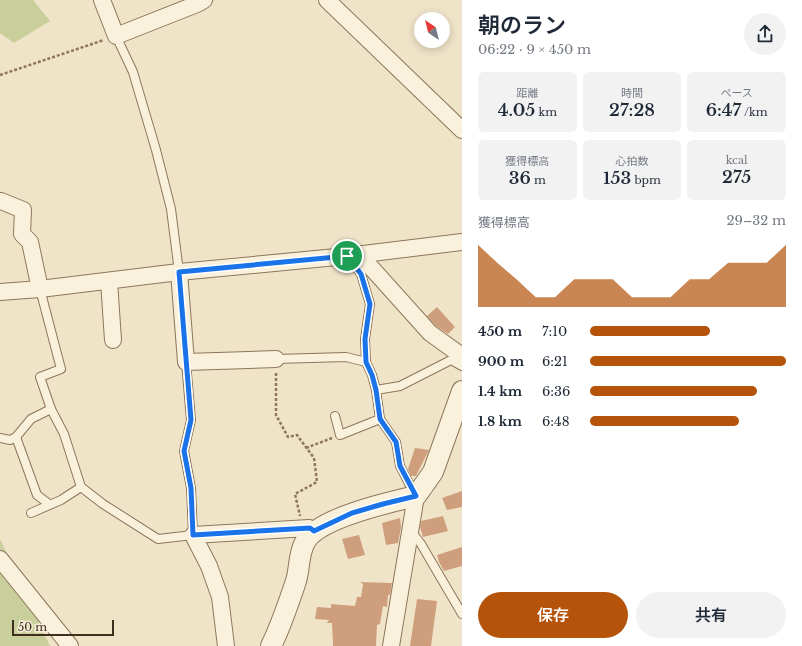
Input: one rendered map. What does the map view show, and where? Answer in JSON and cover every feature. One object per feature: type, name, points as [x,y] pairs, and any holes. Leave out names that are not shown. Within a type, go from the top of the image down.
[{"type":"street","points":[[102,0],[116,36],[204,0]]},
{"type":"street","points":[[327,0],[462,130]]},
{"type":"street","points":[[1,201],[23,210],[22,234],[30,242],[40,289]]},
{"type":"street","points":[[0,292],[40,289],[179,272],[353,255],[462,242]]},
{"type":"street","points":[[353,255],[430,333],[462,356]]},
{"type":"street","points":[[179,272],[186,362],[276,359]]},
{"type":"street","points":[[109,281],[113,340]]},
{"type":"street","points":[[391,646],[409,529],[416,496],[433,472],[462,391]]},
{"type":"street","points":[[226,646],[220,597],[209,566],[193,535],[309,530],[352,513],[416,496]]},
{"type":"street","points":[[271,646],[297,579],[299,559],[309,530]]},
{"type":"street","points":[[0,559],[70,646]]},
{"type":"lane","points":[[116,36],[133,72],[156,150],[171,209],[179,272]]},
{"type":"lane","points":[[353,255],[361,274],[370,304],[365,339],[366,362],[372,375],[376,390],[380,419],[396,442],[400,466],[416,496]]},
{"type":"lane","points":[[40,289],[61,369],[40,377],[51,409],[64,434],[81,487],[103,504],[158,539],[193,535],[191,488],[184,451],[191,420],[186,362]]},
{"type":"lane","points":[[276,359],[346,357],[366,362]]},
{"type":"lane","points":[[376,390],[400,386],[451,360],[462,366]]},
{"type":"lane","points":[[0,438],[10,440],[16,437],[31,419],[51,409]]},
{"type":"lane","points":[[335,416],[340,435],[380,419]]},
{"type":"lane","points":[[16,437],[36,495],[49,504]]},
{"type":"lane","points":[[31,513],[61,500],[81,487]]},
{"type":"lane","points":[[409,529],[421,544],[462,614]]},
{"type":"path","points":[[0,75],[116,36]]},
{"type":"path","points":[[276,359],[276,415],[288,437],[297,435],[314,458],[317,482],[295,494],[309,530]]},
{"type":"path","points":[[306,448],[340,435]]},
{"type":"green space","points":[[0,0],[33,0],[50,21],[14,43],[0,33]]},
{"type":"green space","points":[[0,539],[50,646],[0,646]]},
{"type":"building","points":[[437,307],[455,327],[448,334],[436,326],[427,316]]},
{"type":"building","points":[[415,448],[429,450],[416,476],[411,476],[408,469]]},
{"type":"building","points":[[462,491],[462,507],[447,510],[442,498]]},
{"type":"building","points":[[443,516],[448,531],[423,537],[420,527],[421,521]]},
{"type":"building","points":[[400,518],[401,527],[398,543],[386,545],[382,523]]},
{"type":"building","points":[[359,535],[365,555],[348,559],[342,539]]},
{"type":"building","points":[[462,547],[462,566],[444,571],[437,555]]},
{"type":"building","points":[[360,582],[392,583],[390,595],[388,595],[387,607],[383,606],[380,624],[377,625],[376,646],[333,646],[332,623],[327,623],[329,620],[315,619],[317,607],[331,608],[331,604],[355,606],[357,597],[361,597],[363,584]]},
{"type":"building","points":[[417,599],[437,601],[431,646],[410,646]]},
{"type":"route","points":[[347,256],[361,274],[370,304],[365,339],[366,362],[372,375],[376,390],[380,419],[396,442],[400,466],[416,496],[352,513],[314,531],[310,528],[256,530],[193,535],[191,488],[184,451],[191,420],[179,272],[347,256]]}]
